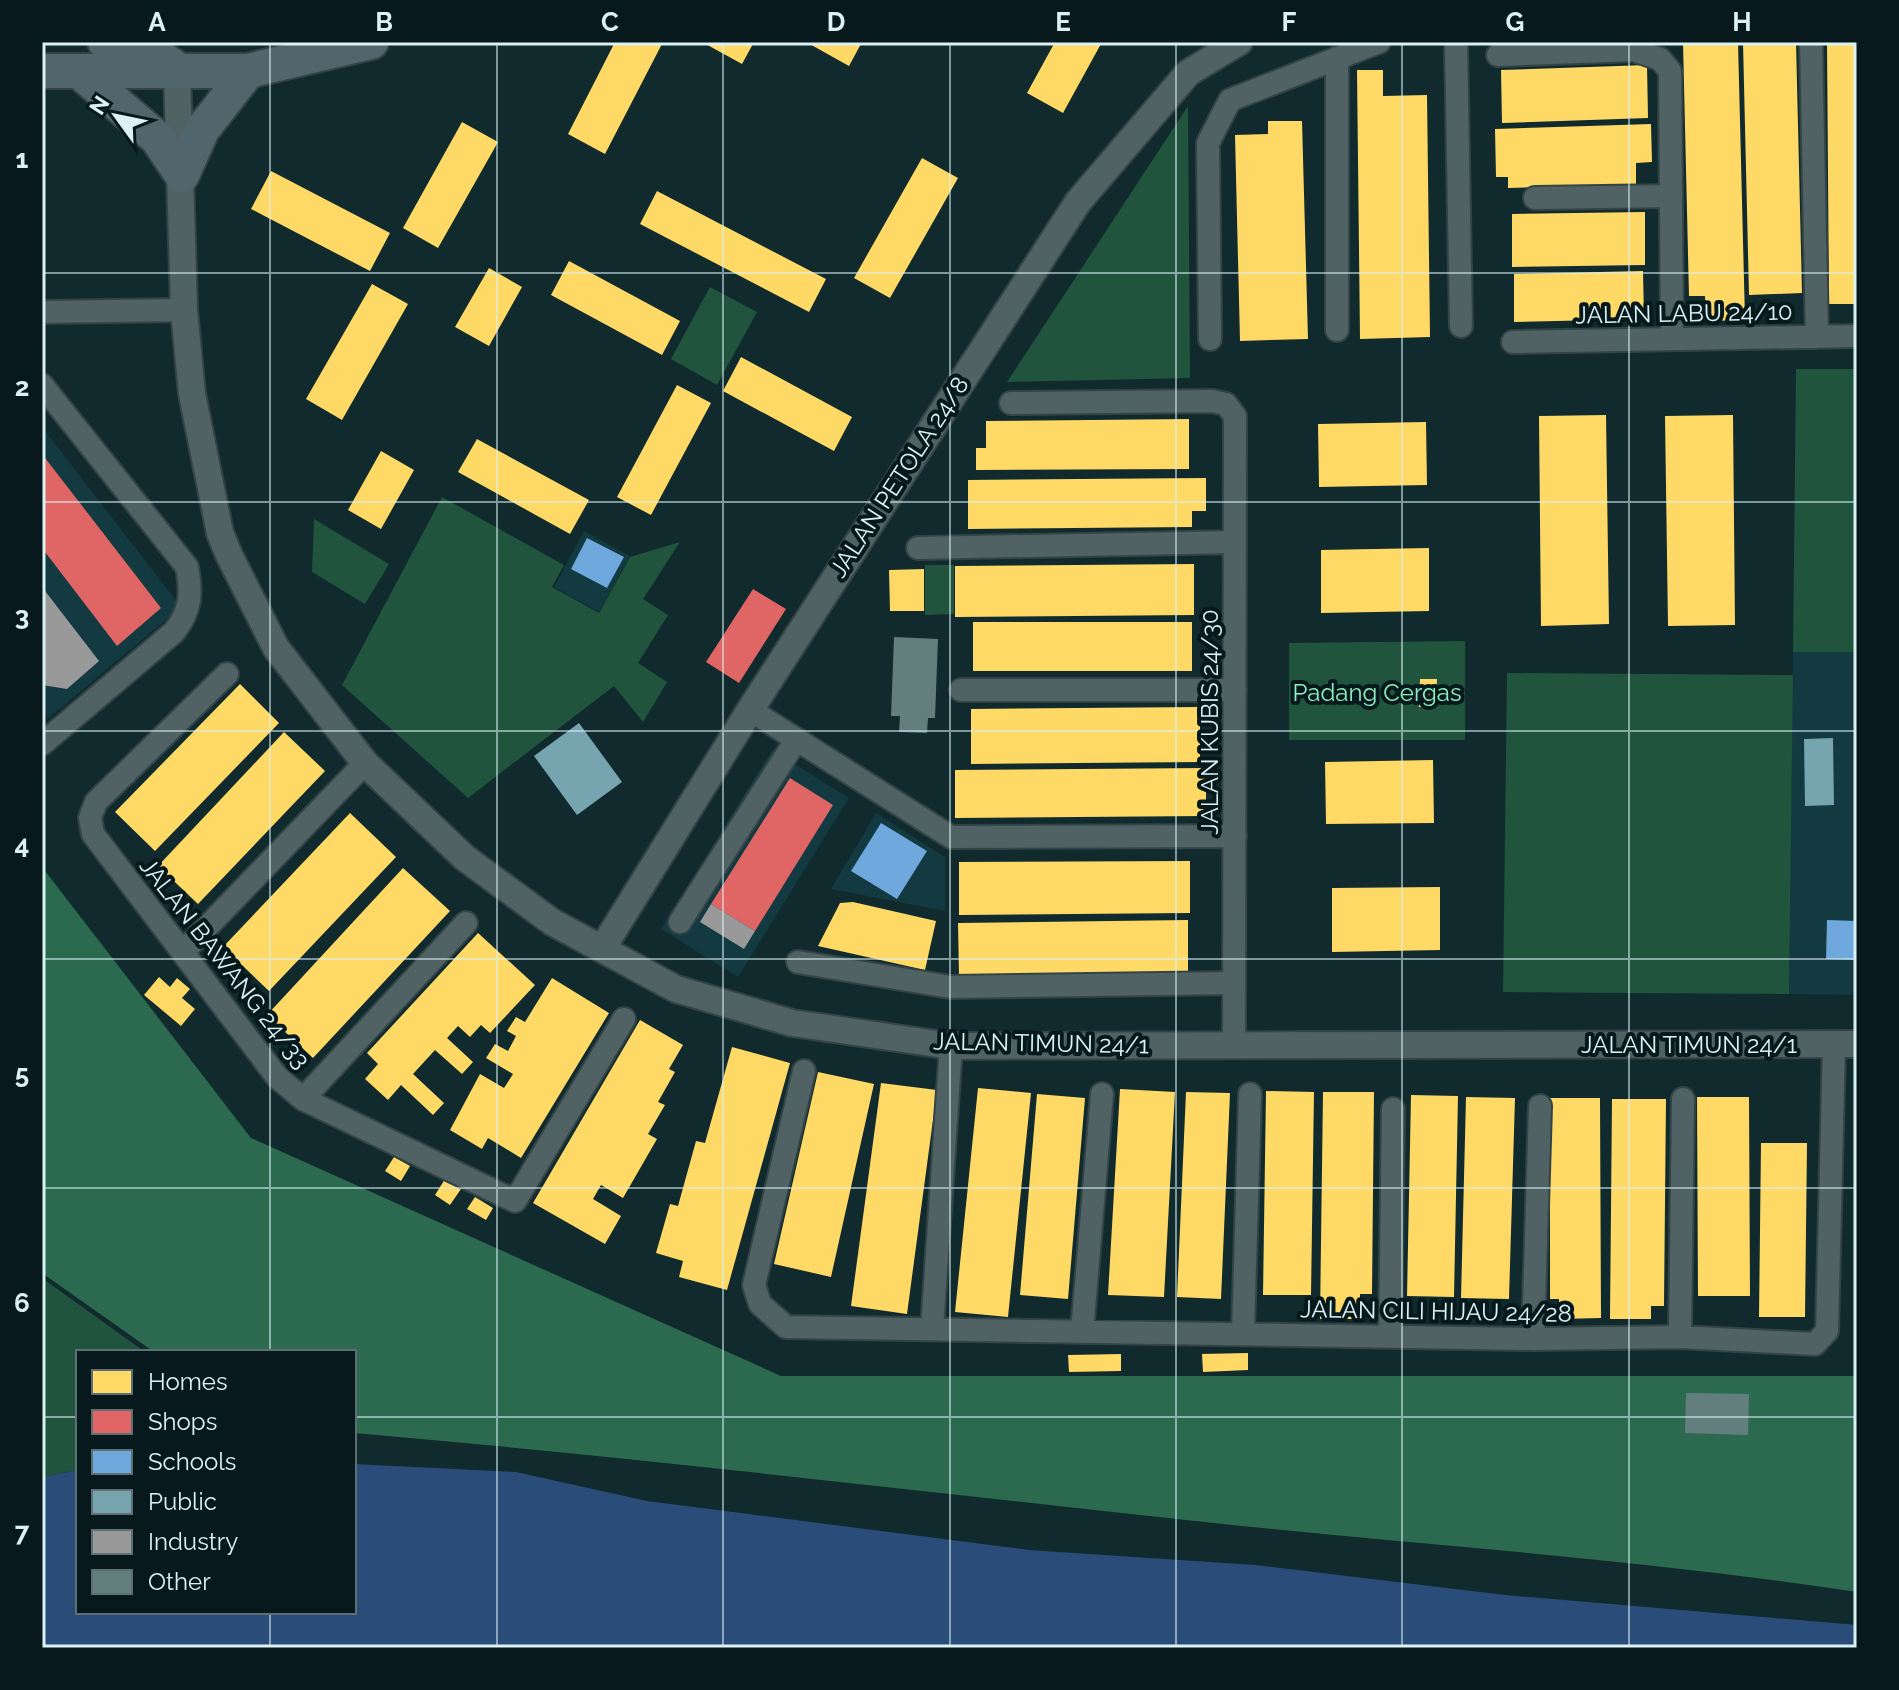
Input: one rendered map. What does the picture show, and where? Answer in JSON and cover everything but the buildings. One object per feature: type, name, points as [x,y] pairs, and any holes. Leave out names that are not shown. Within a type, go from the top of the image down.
[{"type":"main road","points":[[105,42],[151,51],[168,61],[177,72]]},
{"type":"main road","points":[[42,71],[248,71],[371,42]]},
{"type":"main road","points":[[182,175],[202,130],[248,71]]},
{"type":"main road","points":[[80,72],[157,138],[182,175]]},
{"type":"street","name":"JALAN PETOLA 24/8","points":[[602,949],[750,710],[1078,202],[1188,73],[1239,42]]},
{"type":"street","points":[[1210,339],[1208,143],[1230,100],[1379,42]]},
{"type":"street","points":[[1456,42],[1461,326]]},
{"type":"street","points":[[1811,42],[1817,337]]},
{"type":"street","points":[[1498,55],[1634,50],[1660,59],[1670,71],[1672,339]]},
{"type":"street","points":[[1337,58],[1337,330]]},
{"type":"street","name":"JALAN TIMUN 24/1","points":[[177,72],[184,310],[192,394],[220,533],[276,648],[365,763],[465,858],[552,922],[676,989],[792,1023],[951,1046],[1845,1044]]},
{"type":"street","points":[[1535,198],[1671,196]]},
{"type":"street","points":[[42,312],[184,310]]},
{"type":"street","name":"JALAN LABU 24/10","points":[[1513,342],[1857,336]]},
{"type":"street","points":[[42,385],[187,567],[191,593],[187,614],[174,632],[43,741]]},
{"type":"street","name":"JALAN KUBIS 24/30","points":[[1011,403],[1226,404],[1235,416],[1234,1044]]},
{"type":"street","points":[[918,548],[1235,542]]},
{"type":"street","name":"JALAN BAWANG 24/33","points":[[227,674],[96,802],[90,818],[93,834],[277,1077],[303,1099],[515,1201],[624,1019]]},
{"type":"street","points":[[961,690],[1235,690]]},
{"type":"street","points":[[750,710],[951,837],[1235,836]]},
{"type":"street","points":[[680,922],[796,740]]},
{"type":"street","points":[[183,952],[365,763]]},
{"type":"street","points":[[303,1099],[466,923]]},
{"type":"street","points":[[798,962],[950,987],[1234,983]]},
{"type":"street","name":"JALAN CILI HIJAU 24/28","points":[[804,1071],[754,1285],[760,1304],[786,1327],[1533,1339],[1680,1337],[1815,1344],[1827,1331],[1845,1044]]},
{"type":"street","points":[[932,1329],[951,1046]]},
{"type":"street","points":[[1082,1332],[1102,1094]]},
{"type":"street","points":[[1243,1334],[1250,1094]]},
{"type":"street","points":[[1680,1337],[1683,1099]]},
{"type":"street","points":[[1533,1339],[1540,1106]]},
{"type":"street","points":[[1390,1336],[1393,1109]]},
{"type":"shaded area","points":[[42,427],[181,607],[49,718],[42,709]]},
{"type":"shaded area","points":[[584,531],[630,556],[599,612],[554,587]]},
{"type":"shaded area","points":[[1793,652],[1857,652],[1857,995],[1789,994]]},
{"type":"shaded area","points":[[772,750],[849,798],[738,977],[661,929]]},
{"type":"shaded area","points":[[876,813],[945,857],[945,911],[831,889]]},
{"type":"green space","points":[[1188,106],[1190,378],[1007,382]]},
{"type":"green space","points":[[710,287],[757,312],[717,385],[671,359]]},
{"type":"green space","points":[[1796,369],[1857,369],[1857,652],[1793,652]]},
{"type":"green space","points":[[442,497],[564,565],[552,587],[599,613],[630,557],[680,542],[643,599],[668,615],[638,663],[667,682],[643,722],[614,686],[468,798],[342,685]]},
{"type":"green space","points":[[314,519],[389,564],[365,604],[312,572]]},
{"type":"green space","points":[[925,565],[954,565],[954,614],[925,615]]},
{"type":"green space","name":"Padang Cergas","points":[[1465,641],[1465,740],[1289,740],[1289,643]]},
{"type":"green space","points":[[1507,673],[1793,675],[1789,994],[1503,992]]},
{"type":"green space","points":[[42,867],[251,1138],[781,1376],[1857,1376],[1857,1592],[1620,1562],[1223,1524],[356,1433],[356,1350],[151,1350],[42,1273]]},
{"type":"green space","points":[[42,1278],[142,1350],[76,1350],[76,1470],[42,1477]]},
{"type":"water","points":[[356,1464],[516,1472],[647,1501],[1029,1550],[1255,1565],[1505,1595],[1857,1625],[1857,1648],[42,1648],[42,1477],[76,1470],[76,1614],[356,1614]]}]
